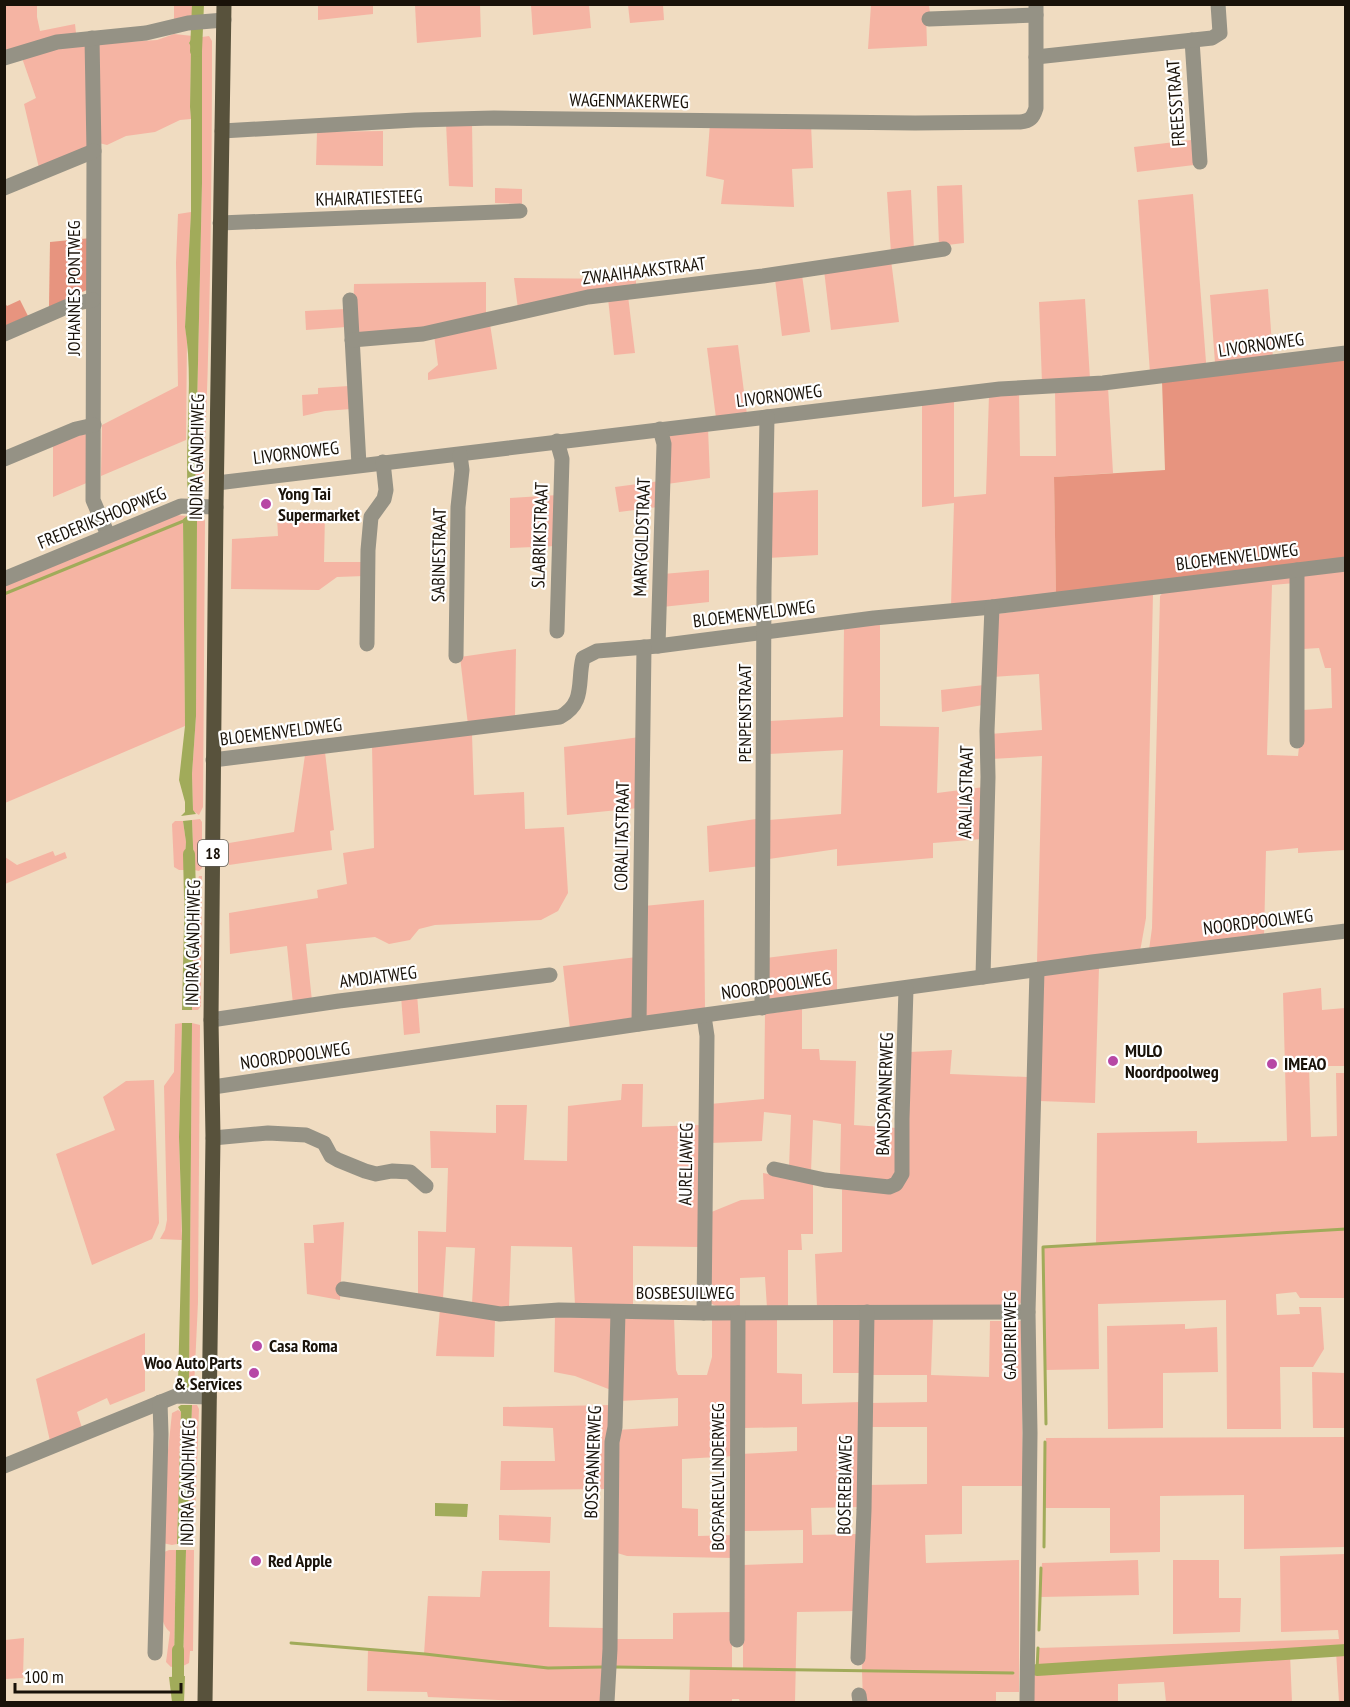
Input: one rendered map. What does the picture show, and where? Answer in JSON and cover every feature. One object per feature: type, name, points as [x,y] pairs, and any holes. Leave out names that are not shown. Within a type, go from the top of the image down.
[{"type":"main road","name":"INDIRA GANDHIWEG","points":[[205,1702],[203,1397],[213,1138],[211,1020],[213,760],[209,507],[217,483],[224,12]]},
{"type":"street","points":[[929,19],[1036,10],[1036,57],[1212,38],[1220,33],[1218,4]]},
{"type":"street","points":[[4,58],[57,42],[146,33],[188,23],[207,22],[224,12]]},
{"type":"street","name":"JOHANNES PONTWEG","points":[[92,38],[93,500],[108,535]]},
{"type":"street","name":"FREESSTRAAT","points":[[1192,40],[1200,162]]},
{"type":"street","name":"WAGENMAKERWEG","points":[[222,131],[494,118],[1012,123],[1029,121],[1034,115],[1036,57]]},
{"type":"street","points":[[4,188],[94,151]]},
{"type":"street","name":"KHAIRATIESTEEG","points":[[220,223],[520,211]]},
{"type":"street","name":"ZWAAIHAAKSTRAAT","points":[[352,340],[423,334],[588,297],[763,276],[944,249]]},
{"type":"street","points":[[4,334],[73,304],[93,300]]},
{"type":"street","points":[[350,300],[359,465]]},
{"type":"street","name":"LIVORNOWEG","points":[[217,483],[1000,389],[1103,383],[1346,353]]},
{"type":"street","name":"PENPENSTRAAT","points":[[762,1008],[767,417]]},
{"type":"street","points":[[4,459],[76,429],[94,425]]},
{"type":"street","name":"MARYGOLDSTRAAT","points":[[651,647],[664,444],[660,429]]},
{"type":"street","name":"SLABRIKISTRAAT","points":[[556,631],[562,459],[557,441]]},
{"type":"street","name":"SABINESTRAAT","points":[[456,656],[459,507],[462,470],[460,454]]},
{"type":"street","points":[[367,644],[368,550],[371,517],[384,499],[386,490],[383,462]]},
{"type":"street","name":"FREDERIKSHOOPWEG","points":[[4,579],[181,506],[209,507]]},
{"type":"street","name":"BLOEMENVELDWEG","points":[[213,760],[560,717],[570,712],[576,702],[583,658],[597,651],[651,647],[874,618],[992,607],[1346,564]]},
{"type":"street","points":[[1297,570],[1297,741]]},
{"type":"street","name":"ARALIASTRAAT","points":[[983,977],[987,731],[992,607]]},
{"type":"street","name":"CORALITASTRAAT","points":[[639,1024],[651,647]]},
{"type":"street","name":"NOORDPOOLWEG","points":[[213,1087],[639,1024],[1346,931]]},
{"type":"street","name":"GADJERIEWEG","points":[[1027,1702],[1030,1433],[1028,1312],[1037,970]]},
{"type":"street","name":"AMDJATWEG","points":[[211,1020],[550,975]]},
{"type":"street","name":"BANDSPANNERWEG","points":[[774,1169],[825,1180],[888,1186],[896,1184],[902,1174],[906,988]]},
{"type":"street","name":"AURELIAWEG","points":[[704,1016],[707,1036],[704,1313]]},
{"type":"street","points":[[213,1138],[268,1133],[306,1135],[324,1143],[331,1156],[338,1160],[371,1173],[410,1172],[426,1186]]},
{"type":"street","name":"BOSBESUILWEG","points":[[344,1289],[500,1314],[559,1310],[704,1313],[1028,1312]]},
{"type":"street","name":"BOSSPANNERWEG","points":[[607,1702],[612,1442],[615,1427],[618,1312]]},
{"type":"street","name":"BOSEREBIAWEG","points":[[858,1658],[864,1510],[867,1312]]},
{"type":"street","name":"BOSPARELVLINDERWEG","points":[[737,1640],[738,1313]]},
{"type":"street","points":[[4,1466],[176,1396],[203,1397]]},
{"type":"street","points":[[155,1653],[160,1402]]},
{"type":"shaded area","points":[[5,5],[37,5],[40,31],[75,24],[76,33],[5,52]]},
{"type":"shaded area","points":[[174,5],[193,5],[193,18],[174,19]]},
{"type":"shaded area","points":[[318,5],[373,5],[373,14],[318,20]]},
{"type":"shaded area","points":[[415,5],[480,5],[481,37],[417,43]]},
{"type":"shaded area","points":[[531,5],[589,5],[591,28],[533,35]]},
{"type":"shaded area","points":[[628,5],[663,5],[664,20],[630,23]]},
{"type":"shaded area","points":[[871,5],[929,5],[930,13],[926,13],[927,46],[868,49]]},
{"type":"shaded area","points":[[174,34],[193,36],[189,43],[191,47],[191,119],[180,120],[155,132],[126,136],[107,145],[99,143],[96,44],[157,40]]},
{"type":"shaded area","points":[[193,36],[202,37],[202,183],[195,499],[188,498],[189,369],[185,327],[191,212],[191,47],[189,43]]},
{"type":"shaded area","points":[[209,36],[212,41],[210,268],[203,495],[200,500],[195,499],[202,183],[202,37]]},
{"type":"shaded area","points":[[87,44],[90,145],[39,168],[24,104],[36,98],[22,58],[59,46]]},
{"type":"shaded area","points":[[472,122],[473,187],[449,186],[446,123]]},
{"type":"shaded area","points":[[710,123],[811,124],[813,168],[792,169],[794,207],[721,204],[724,180],[706,176]]},
{"type":"shaded area","points":[[383,131],[383,166],[316,165],[317,132]]},
{"type":"shaded area","points":[[1191,140],[1194,165],[1137,172],[1134,147]]},
{"type":"shaded area","points":[[962,185],[964,243],[939,246],[937,186]]},
{"type":"shaded area","points":[[495,188],[522,189],[522,204],[495,203]]},
{"type":"shaded area","points":[[911,190],[914,250],[891,253],[887,192]]},
{"type":"shaded area","points":[[1193,194],[1206,362],[1205,366],[1150,373],[1138,200]]},
{"type":"shaded area","points":[[191,212],[185,327],[187,339],[186,440],[101,476],[102,425],[178,386],[176,263],[178,214]]},
{"type":"shaded area","points":[[91,238],[89,289],[49,307],[50,242]]},
{"type":"shaded area","points":[[891,260],[899,322],[831,330],[824,270]]},
{"type":"shaded area","points":[[802,275],[810,332],[782,336],[775,279]]},
{"type":"shaded area","points":[[514,278],[636,279],[636,288],[518,309]]},
{"type":"shaded area","points":[[486,282],[486,318],[361,337],[353,326],[354,284]]},
{"type":"shaded area","points":[[1268,289],[1273,358],[1215,363],[1210,295]]},
{"type":"shaded area","points":[[628,296],[635,353],[614,355],[608,298]]},
{"type":"shaded area","points":[[1085,299],[1090,379],[1042,383],[1039,302]]},
{"type":"shaded area","points":[[20,300],[28,316],[5,326],[4,302],[7,306]]},
{"type":"shaded area","points":[[345,309],[346,327],[306,330],[305,311]]},
{"type":"shaded area","points":[[490,324],[497,369],[428,380],[428,373],[438,365],[434,335]]},
{"type":"shaded area","points":[[738,345],[747,415],[716,418],[707,348]]},
{"type":"shaded area","points":[[1345,358],[1345,558],[1056,594],[1054,477],[1165,470],[1162,381]]},
{"type":"shaded area","points":[[349,386],[351,409],[303,416],[302,395],[318,394],[318,388]]},
{"type":"shaded area","points":[[1108,387],[1113,473],[1054,477],[1056,594],[951,606],[954,503],[922,507],[922,402],[954,398],[954,497],[986,494],[989,394],[1019,391],[1020,456],[1056,456],[1055,390]]},
{"type":"shaded area","points":[[708,428],[710,478],[667,484],[666,433]]},
{"type":"shaded area","points":[[86,434],[88,437],[89,482],[53,497],[53,442]]},
{"type":"shaded area","points":[[660,481],[658,507],[619,512],[615,487]]},
{"type":"shaded area","points":[[818,490],[818,555],[768,558],[769,493]]},
{"type":"shaded area","points":[[558,495],[557,546],[510,548],[510,498]]},
{"type":"shaded area","points":[[325,513],[324,562],[364,562],[364,576],[337,577],[319,590],[231,589],[232,539],[278,536],[277,517]]},
{"type":"shaded area","points":[[176,515],[187,516],[183,519],[185,726],[5,803],[5,584]]},
{"type":"shaded area","points":[[202,515],[205,521],[203,807],[199,815],[193,811],[192,774],[196,716],[197,521],[193,516]]},
{"type":"shaded area","points":[[193,516],[197,521],[196,716],[192,774],[193,810],[196,814],[181,816],[185,812],[185,802],[179,780],[185,726],[183,519]]},
{"type":"shaded area","points":[[1345,568],[1345,850],[1298,853],[1298,848],[1266,851],[1264,936],[1149,950],[1152,928],[1160,596],[1163,592],[1294,575],[1295,583],[1272,585],[1267,755],[1298,756],[1303,710],[1332,708],[1331,668],[1325,668],[1319,648],[1303,649],[1304,576]]},
{"type":"shaded area","points":[[709,570],[709,602],[662,607],[663,574]]},
{"type":"shaded area","points":[[1153,593],[1146,918],[1140,950],[1037,963],[1042,756],[991,759],[990,734],[1042,730],[1039,674],[992,677],[997,614]]},
{"type":"shaded area","points":[[880,623],[880,726],[939,727],[937,793],[984,787],[982,839],[933,843],[933,858],[837,866],[837,849],[769,859],[769,820],[841,814],[843,750],[769,754],[770,721],[843,717],[844,627]]},
{"type":"shaded area","points":[[516,649],[515,718],[468,725],[460,657]]},
{"type":"shaded area","points":[[984,685],[983,705],[942,712],[941,690]]},
{"type":"shaded area","points":[[472,734],[474,795],[524,792],[525,829],[564,827],[568,893],[558,911],[541,920],[435,925],[419,929],[410,940],[389,944],[375,937],[306,944],[312,1001],[293,1004],[287,946],[230,954],[229,913],[318,898],[317,890],[347,884],[343,853],[374,848],[372,745]]},
{"type":"shaded area","points":[[640,737],[639,808],[567,815],[564,747]]},
{"type":"shaded area","points":[[325,752],[334,830],[330,831],[332,850],[229,865],[229,843],[294,832],[305,755]]},
{"type":"shaded area","points":[[763,818],[761,866],[709,872],[707,826]]},
{"type":"shaded area","points":[[200,819],[202,822],[202,868],[199,871],[194,870],[192,820]]},
{"type":"shaded area","points":[[192,820],[194,870],[184,870],[186,842],[183,821]]},
{"type":"shaded area","points":[[175,821],[183,821],[186,842],[184,870],[174,867],[172,824]]},
{"type":"shaded area","points":[[53,851],[55,856],[65,852],[67,858],[5,884],[5,857],[17,865]]},
{"type":"shaded area","points":[[199,876],[202,876],[201,1006],[198,1010],[192,1010],[195,880],[198,880]]},
{"type":"shaded area","points":[[195,880],[192,1010],[182,1010],[185,881]]},
{"type":"shaded area","points":[[704,900],[705,1010],[648,1017],[642,1012],[644,906]]},
{"type":"shaded area","points":[[837,949],[837,993],[767,999],[766,958]]},
{"type":"shaded area","points":[[637,957],[635,1017],[570,1029],[563,966]]},
{"type":"shaded area","points":[[1099,967],[1095,1103],[1039,1101],[1042,976]]},
{"type":"shaded area","points":[[1321,988],[1322,1010],[1345,1008],[1345,1066],[1309,1066],[1311,1137],[1337,1136],[1336,1073],[1345,1073],[1345,1298],[1300,1298],[1296,1292],[1276,1294],[1277,1315],[1300,1314],[1299,1307],[1321,1307],[1324,1349],[1313,1367],[1280,1367],[1281,1429],[1227,1429],[1226,1300],[1098,1304],[1099,1369],[1045,1370],[1043,1247],[1096,1244],[1097,1133],[1197,1131],[1197,1143],[1287,1141],[1283,993]]},
{"type":"shaded area","points":[[417,994],[420,1033],[404,1035],[401,996]]},
{"type":"shaded area","points":[[802,1009],[802,1049],[819,1049],[820,1060],[856,1061],[854,1125],[897,1128],[897,1170],[890,1180],[840,1175],[841,1124],[813,1120],[811,1172],[789,1168],[791,1115],[764,1112],[762,1141],[710,1143],[710,1104],[764,1099],[765,1014]]},
{"type":"shaded area","points":[[182,1023],[179,1137],[182,1240],[160,1239],[167,1220],[164,1086],[174,1072],[175,1024]]},
{"type":"shaded area","points":[[182,1023],[192,1023],[189,1388],[179,1388],[178,1382],[182,1231],[179,1137]]},
{"type":"shaded area","points":[[192,1023],[200,1025],[198,1302],[193,1389],[189,1388]]},
{"type":"shaded area","points":[[952,1050],[950,1074],[1027,1077],[1023,1299],[1015,1307],[817,1307],[815,1254],[842,1252],[842,1186],[896,1189],[910,1052]]},
{"type":"shaded area","points":[[154,1080],[159,1223],[152,1239],[92,1265],[56,1154],[115,1130],[103,1097],[126,1081]]},
{"type":"shaded area","points":[[622,1084],[643,1084],[642,1127],[701,1125],[699,1247],[633,1246],[633,1305],[575,1305],[572,1247],[511,1246],[509,1308],[472,1304],[475,1248],[446,1247],[443,1299],[418,1294],[418,1231],[446,1232],[448,1168],[431,1168],[430,1131],[496,1133],[496,1105],[527,1105],[524,1160],[567,1161],[568,1106],[621,1100]]},
{"type":"shaded area","points":[[763,1173],[813,1182],[813,1234],[801,1234],[802,1250],[788,1250],[788,1308],[767,1308],[765,1277],[740,1278],[740,1308],[716,1306],[710,1303],[709,1213],[741,1200],[764,1199]]},
{"type":"shaded area","points":[[344,1222],[340,1300],[307,1294],[304,1243],[314,1243],[313,1225]]},
{"type":"shaded area","points":[[440,1308],[495,1319],[494,1357],[436,1356]]},
{"type":"shaded area","points":[[555,1315],[615,1317],[611,1390],[575,1376],[554,1372]]},
{"type":"shaded area","points":[[712,1317],[734,1317],[734,1456],[682,1459],[682,1508],[698,1509],[698,1536],[734,1535],[734,1558],[627,1556],[614,1552],[617,1430],[678,1426],[678,1398],[619,1401],[623,1319],[674,1318],[678,1375],[707,1375],[712,1357]]},
{"type":"shaded area","points":[[744,1318],[777,1319],[777,1373],[802,1374],[802,1404],[861,1402],[859,1507],[811,1508],[812,1535],[859,1534],[856,1611],[797,1612],[795,1702],[740,1702],[739,1699],[732,1699],[732,1702],[689,1702],[690,1668],[615,1667],[617,1639],[673,1639],[673,1613],[732,1612],[732,1668],[743,1669],[743,1565],[803,1563],[803,1530],[743,1531],[741,1454],[797,1451],[797,1427],[743,1428]]},
{"type":"shaded area","points":[[833,1318],[860,1318],[861,1373],[833,1373]]},
{"type":"shaded area","points":[[877,1318],[933,1318],[931,1375],[989,1377],[990,1321],[1021,1321],[1023,1486],[962,1486],[962,1534],[925,1535],[926,1563],[1019,1560],[1019,1692],[996,1692],[996,1702],[863,1702],[867,1485],[927,1484],[927,1427],[868,1427],[869,1403],[927,1402],[927,1375],[871,1375],[872,1321]]},
{"type":"shaded area","points":[[1185,1324],[1185,1329],[1217,1327],[1218,1372],[1163,1373],[1163,1428],[1108,1429],[1107,1326]]},
{"type":"shaded area","points":[[145,1333],[145,1391],[110,1405],[107,1398],[77,1412],[82,1428],[50,1441],[36,1379]]},
{"type":"shaded area","points":[[1312,1372],[1345,1373],[1345,1428],[1313,1428]]},
{"type":"shaded area","points":[[192,1405],[197,1405],[199,1409],[194,1545],[187,1544]]},
{"type":"shaded area","points":[[192,1405],[187,1544],[177,1544],[181,1412],[178,1407]]},
{"type":"shaded area","points":[[611,1405],[607,1489],[500,1490],[501,1461],[555,1461],[553,1428],[503,1426],[503,1407]]},
{"type":"shaded area","points":[[178,1410],[181,1412],[177,1544],[172,1545],[162,1543],[165,1479],[172,1413]]},
{"type":"shaded area","points":[[1345,1437],[1345,1547],[1244,1549],[1244,1495],[1160,1496],[1160,1552],[1110,1553],[1110,1508],[1045,1508],[1046,1438]]},
{"type":"shaded area","points":[[435,1503],[468,1504],[467,1517],[435,1516]]},
{"type":"shaded area","points":[[499,1515],[551,1517],[550,1543],[499,1540]]},
{"type":"shaded area","points":[[176,1550],[174,1666],[171,1667],[166,1662],[170,1632],[165,1626],[160,1607],[162,1553]]},
{"type":"shaded area","points":[[176,1550],[186,1550],[183,1666],[174,1666]]},
{"type":"shaded area","points":[[186,1550],[194,1550],[193,1651],[190,1651],[189,1663],[183,1666]]},
{"type":"shaded area","points":[[1345,1554],[1345,1702],[1339,1702],[1336,1651],[1290,1654],[1292,1702],[1166,1702],[1164,1682],[1118,1684],[1118,1702],[1033,1702],[1033,1671],[1037,1670],[1038,1648],[1339,1639],[1338,1630],[1281,1632],[1280,1556]]},
{"type":"shaded area","points":[[1138,1560],[1139,1595],[1040,1597],[1042,1563]]},
{"type":"shaded area","points":[[1173,1560],[1219,1560],[1219,1598],[1241,1598],[1240,1632],[1173,1634]]},
{"type":"shaded area","points":[[482,1571],[550,1571],[549,1627],[604,1628],[601,1702],[428,1697],[427,1692],[367,1691],[368,1649],[424,1654],[428,1596],[480,1597]]},
{"type":"shaded area","points":[[24,1638],[23,1678],[5,1679],[5,1640]]},
{"type":"shaded area","points":[[185,1676],[184,1702],[172,1702],[169,1677]]},
{"type":"waterway","points":[[196,51],[198,4]]},
{"type":"waterway","points":[[4,594],[186,520]]},
{"type":"waterway","points":[[189,854],[190,897]]},
{"type":"waterway","points":[[1046,1424],[1043,1247],[1346,1229]]},
{"type":"waterway","points":[[1044,1547],[1045,1442]]},
{"type":"waterway","points":[[1039,1630],[1041,1568]]},
{"type":"waterway","points":[[291,1643],[425,1654],[548,1668],[603,1667]]},
{"type":"waterway","points":[[1037,1670],[1038,1648]]},
{"type":"waterway","points":[[178,1650],[178,1702]]},
{"type":"waterway","points":[[1037,1670],[1346,1650]]},
{"type":"waterway","points":[[615,1667],[1013,1673]]},
{"type":"place","name":"Yong Tai Supermarket","points":[[266,504]]},
{"type":"place","name":"MULO Noordpoolweg","points":[[1113,1061]]},
{"type":"place","name":"IMEAO","points":[[1272,1064]]},
{"type":"place","name":"Casa Roma","points":[[257,1346]]},
{"type":"place","name":"Woo Auto Parts & Services","points":[[254,1373]]},
{"type":"place","name":"Red Apple","points":[[256,1561]]}]
